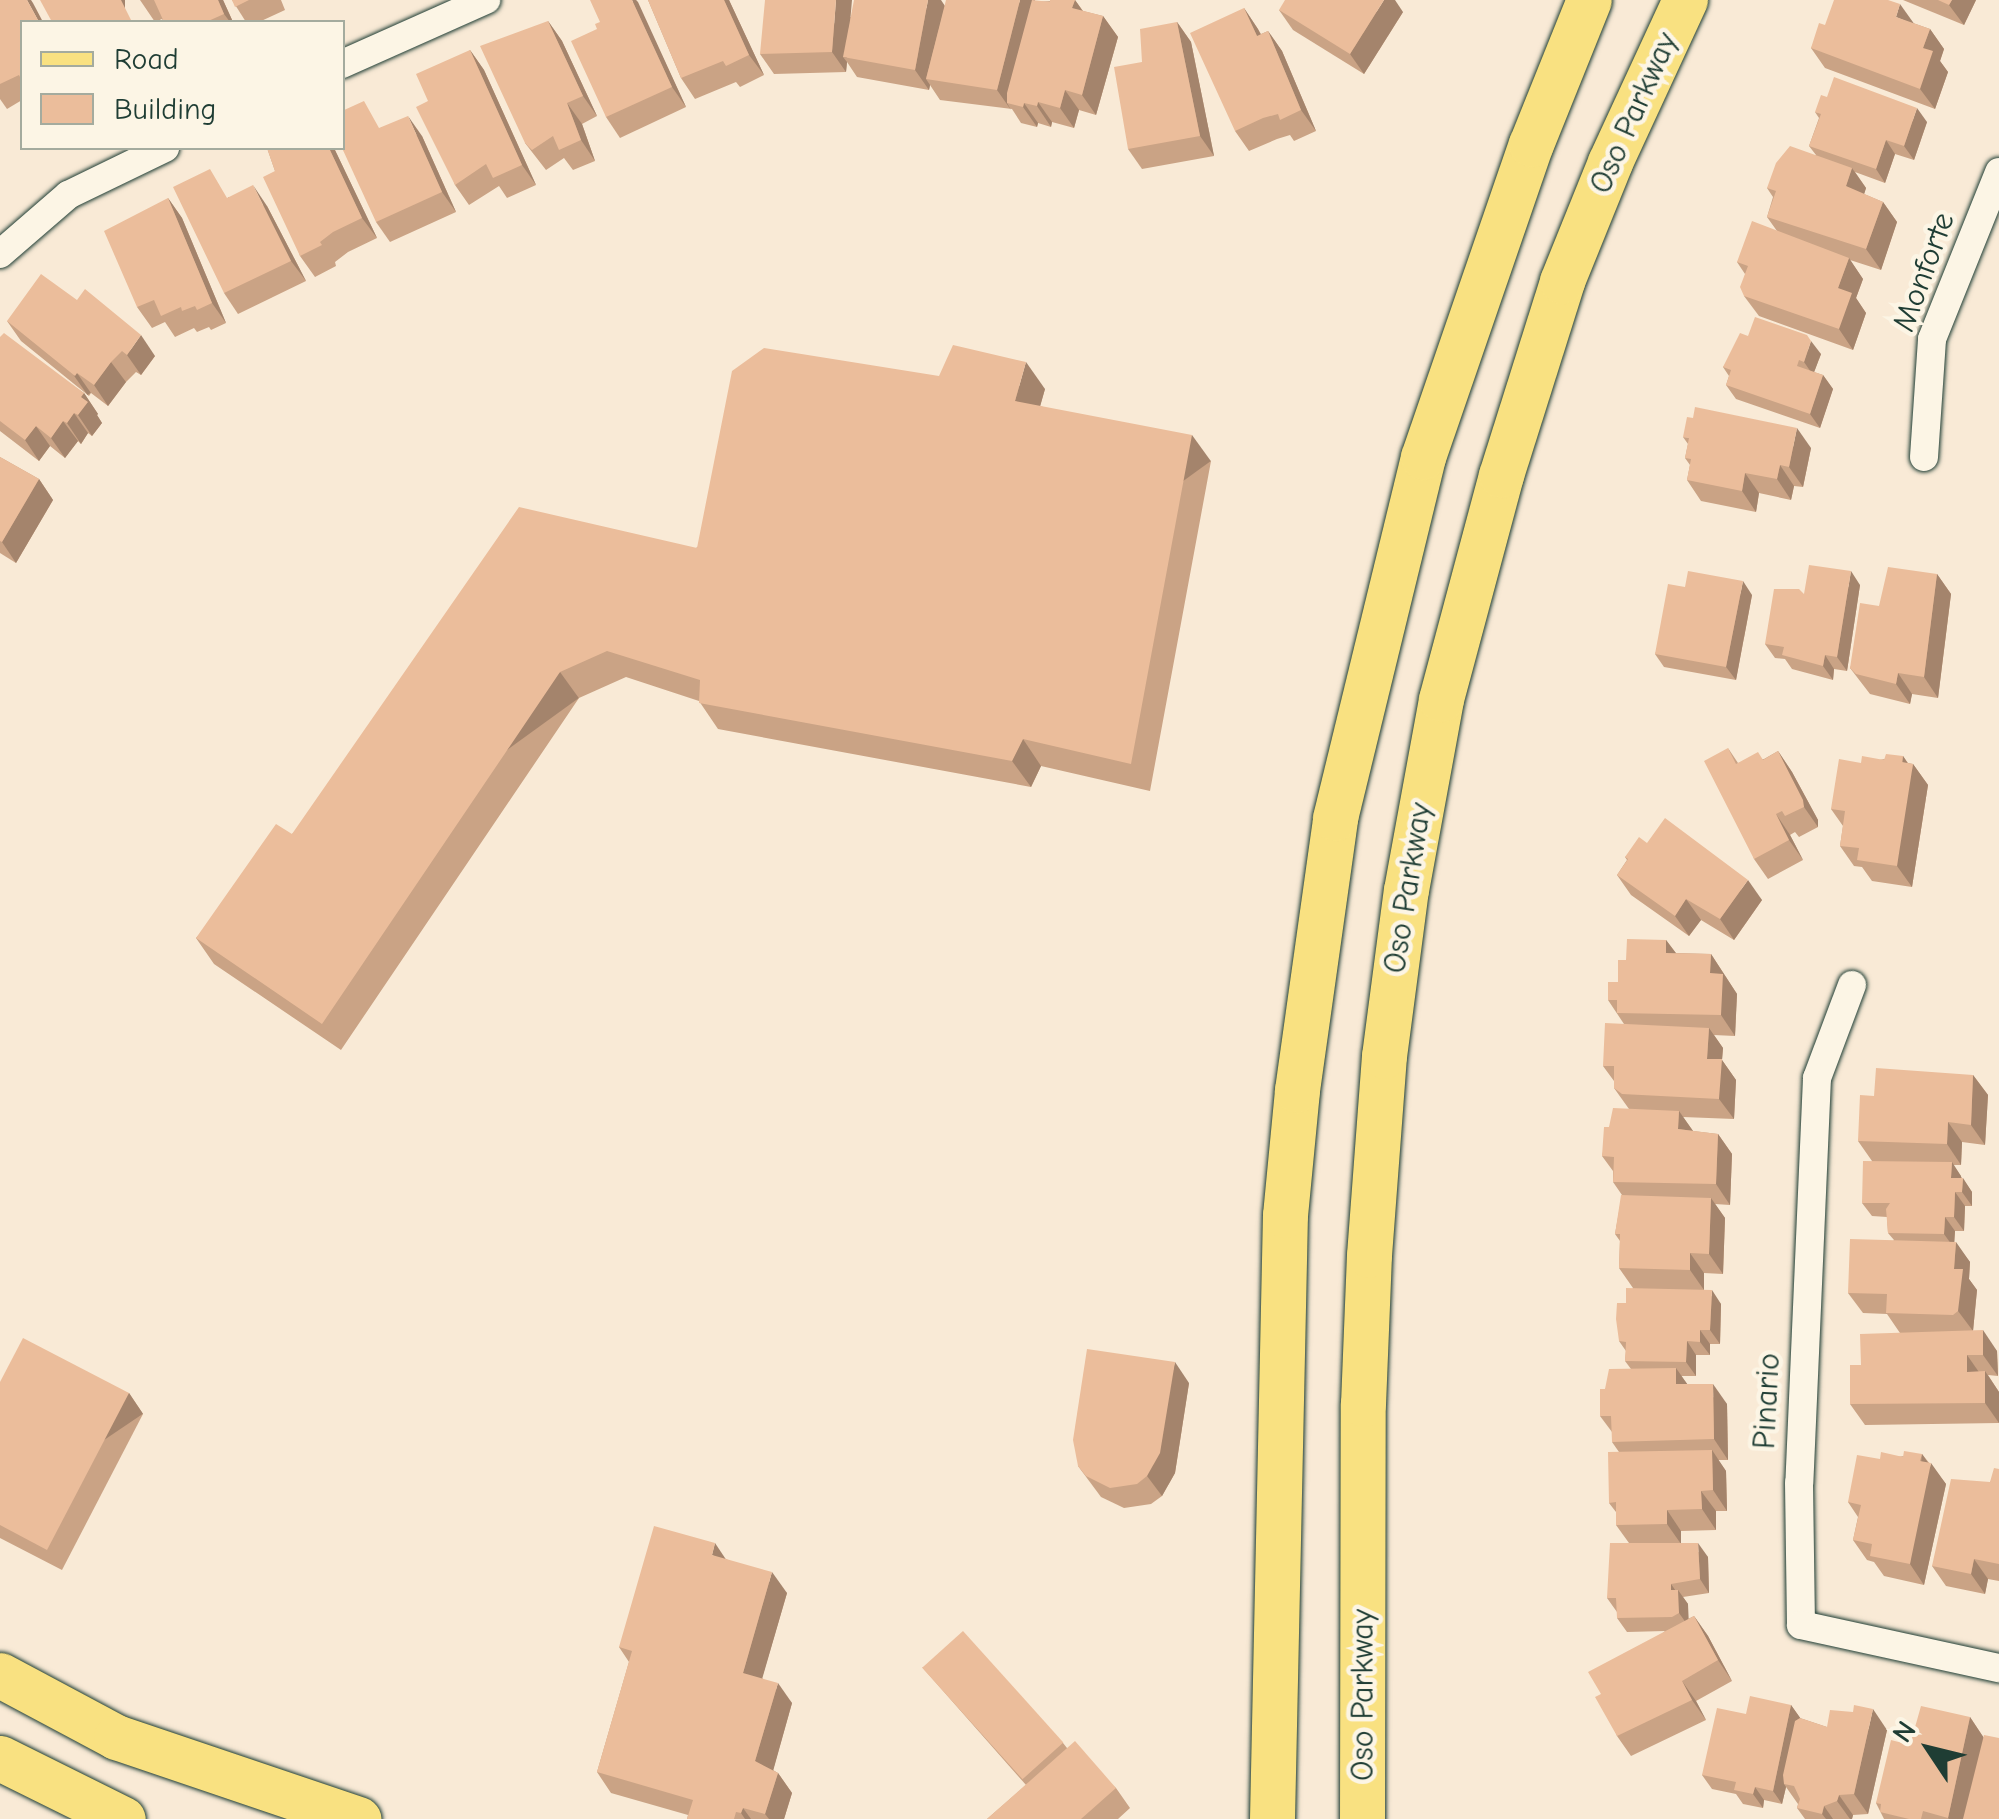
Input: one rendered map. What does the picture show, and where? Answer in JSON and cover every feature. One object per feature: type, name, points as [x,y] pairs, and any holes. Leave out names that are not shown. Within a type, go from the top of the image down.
[{"type":"main road","points":[[1272,1819],[1285,1215],[1297,1090],[1335,818],[1423,457],[1531,144],[1590,0]]},
{"type":"main road","name":"Oso Parkway","points":[[1362,1819],[1363,1404],[1369,1255],[1384,1056],[1406,890],[1441,699],[1500,475],[1562,281],[1610,162],[1685,0]]},
{"type":"main road","points":[[0,1675],[116,1737],[358,1819]]},
{"type":"main road","points":[[0,1758],[123,1819]]},
{"type":"street","points":[[345,63],[486,0]]},
{"type":"street","points":[[0,254],[68,194],[161,150]]},
{"type":"street","name":"Monforte","points":[[1924,458],[1932,339],[1999,172]]},
{"type":"street","name":"Pinario","points":[[1852,985],[1817,1078],[1799,1484],[1801,1625],[1999,1668]]},
{"type":"building","points":[[0,0],[27,0],[38,20],[20,20],[20,77],[0,84]]},
{"type":"building","points":[[40,0],[121,0],[131,20],[51,20]]},
{"type":"building","points":[[154,0],[218,0],[224,14],[210,20],[163,20]]},
{"type":"building","points":[[590,0],[632,0],[672,87],[606,117],[571,41],[597,29],[595,24],[600,22]]},
{"type":"building","points":[[648,0],[724,0],[749,55],[726,66],[723,61],[681,78]]},
{"type":"building","points":[[765,0],[836,0],[832,52],[760,54]]},
{"type":"building","points":[[854,0],[928,0],[915,70],[843,57]]},
{"type":"building","points":[[946,0],[1020,0],[997,90],[926,79]]},
{"type":"building","points":[[1032,0],[1075,0],[1072,8],[1103,16],[1082,95],[1065,90],[1060,108],[1038,102],[1037,106],[1024,103],[1023,107],[1007,103]]},
{"type":"building","points":[[1285,0],[1384,0],[1350,54],[1279,10]]},
{"type":"building","points":[[1834,0],[1888,0],[1900,4],[1896,17],[1930,29],[1923,48],[1933,51],[1920,89],[1811,48],[1819,23],[1825,25]]},
{"type":"building","points":[[1244,8],[1257,36],[1268,31],[1301,110],[1280,120],[1278,114],[1263,118],[1235,131],[1190,33]]},
{"type":"building","points":[[548,21],[583,96],[567,103],[581,140],[559,150],[553,136],[532,150],[525,143],[480,46]]},
{"type":"building","points":[[1177,22],[1200,136],[1128,149],[1114,67],[1142,62],[1140,29]]},
{"type":"building","points":[[470,50],[522,165],[493,178],[486,164],[455,185],[416,107],[428,101],[416,74]]},
{"type":"building","points":[[1834,77],[1917,108],[1904,146],[1886,140],[1876,169],[1809,146],[1821,114],[1815,112],[1821,95],[1827,97]]},
{"type":"building","points":[[364,101],[379,128],[408,116],[442,192],[376,222],[343,150],[345,110]]},
{"type":"building","points":[[1790,146],[1852,168],[1846,186],[1883,202],[1866,249],[1767,217],[1776,191],[1767,188],[1776,163]]},
{"type":"building","points":[[268,150],[330,150],[362,218],[333,232],[320,242],[322,245],[300,256],[263,177],[275,171]]},
{"type":"building","points":[[210,169],[227,198],[253,185],[291,261],[224,293],[173,187]]},
{"type":"building","points":[[168,198],[212,303],[197,310],[195,306],[182,311],[181,307],[161,316],[154,300],[137,307],[104,231]]},
{"type":"building","points":[[1752,221],[1849,258],[1838,288],[1852,293],[1839,329],[1744,296],[1740,287],[1748,266],[1737,262]]},
{"type":"building","points":[[41,274],[77,300],[85,289],[141,335],[127,355],[122,351],[94,385],[77,373],[75,376],[7,321]]},
{"type":"building","points":[[1755,317],[1807,335],[1811,341],[1804,362],[1799,360],[1797,366],[1823,375],[1810,414],[1726,385],[1731,370],[1723,367],[1740,333],[1748,336]]},
{"type":"building","points":[[4,333],[84,393],[81,397],[88,402],[78,415],[74,413],[67,423],[63,421],[51,438],[36,426],[25,440],[0,421],[0,337]]},
{"type":"building","points":[[953,345],[1026,362],[1015,401],[1192,435],[1131,764],[1023,739],[1012,761],[699,703],[700,680],[607,651],[560,672],[322,1024],[196,938],[276,824],[292,834],[519,507],[697,548],[732,371],[764,348],[939,376]]},
{"type":"building","points":[[1695,407],[1797,428],[1789,467],[1780,465],[1777,479],[1745,473],[1742,491],[1687,480],[1691,459],[1685,458],[1689,438],[1683,437],[1687,417],[1693,418]]},
{"type":"building","points":[[0,457],[39,479],[2,542],[0,541]]},
{"type":"building","points":[[1809,565],[1851,571],[1837,657],[1825,655],[1823,666],[1782,655],[1784,647],[1765,644],[1774,589],[1799,589],[1804,594]]},
{"type":"building","points":[[1888,567],[1937,574],[1924,677],[1898,673],[1896,684],[1856,674],[1850,668],[1860,603],[1879,606]]},
{"type":"building","points":[[1688,571],[1743,581],[1726,667],[1655,654],[1668,584],[1685,587]]},
{"type":"building","points":[[1728,748],[1736,764],[1758,752],[1763,760],[1778,751],[1803,800],[1804,807],[1785,816],[1782,811],[1776,814],[1789,840],[1754,859],[1704,761]]},
{"type":"building","points":[[1886,754],[1903,756],[1902,762],[1913,764],[1897,866],[1857,860],[1859,848],[1840,846],[1845,811],[1831,809],[1839,759],[1861,763],[1862,756],[1884,760]]},
{"type":"building","points":[[1665,818],[1748,880],[1720,919],[1686,899],[1675,916],[1617,875],[1639,837],[1647,843]]},
{"type":"building","points":[[1627,939],[1666,940],[1666,953],[1711,954],[1710,973],[1723,974],[1721,1015],[1617,1013],[1617,1000],[1608,1000],[1608,982],[1618,982],[1618,960],[1626,960]]},
{"type":"building","points":[[1605,1023],[1709,1028],[1707,1059],[1722,1059],[1719,1099],[1622,1094],[1614,1088],[1614,1066],[1603,1066]]},
{"type":"building","points":[[1876,1068],[1973,1075],[1971,1125],[1948,1122],[1947,1144],[1858,1141],[1860,1095],[1874,1096]]},
{"type":"building","points":[[1613,1108],[1679,1111],[1678,1129],[1718,1134],[1716,1184],[1613,1182],[1614,1157],[1602,1156],[1604,1127],[1609,1127]]},
{"type":"building","points":[[1863,1161],[1952,1162],[1951,1178],[1963,1178],[1962,1192],[1955,1192],[1954,1217],[1945,1217],[1944,1234],[1888,1233],[1886,1209],[1890,1203],[1862,1203]]},
{"type":"building","points":[[1621,1195],[1711,1198],[1709,1254],[1690,1253],[1690,1270],[1619,1268],[1620,1234],[1615,1234]]},
{"type":"building","points":[[1850,1239],[1956,1242],[1954,1269],[1963,1269],[1958,1311],[1953,1315],[1886,1313],[1887,1294],[1848,1293]]},
{"type":"building","points":[[1626,1288],[1712,1290],[1710,1330],[1700,1330],[1700,1342],[1687,1341],[1686,1362],[1625,1361],[1626,1342],[1619,1341],[1616,1319],[1617,1303],[1626,1303]]},
{"type":"building","points":[[1983,1330],[1983,1355],[1967,1355],[1967,1372],[1985,1371],[1985,1403],[1850,1404],[1850,1365],[1861,1365],[1860,1334]]},
{"type":"building","points":[[23,1338],[129,1393],[47,1550],[0,1525],[0,1382]]},
{"type":"building","points":[[1087,1349],[1175,1362],[1160,1453],[1147,1476],[1137,1484],[1110,1488],[1086,1476],[1078,1466],[1073,1440]]},
{"type":"building","points":[[1676,1368],[1676,1384],[1713,1384],[1714,1439],[1612,1442],[1611,1416],[1600,1416],[1600,1389],[1605,1389],[1609,1369]]},
{"type":"building","points":[[1712,1450],[1713,1490],[1701,1491],[1702,1509],[1667,1510],[1667,1524],[1616,1525],[1616,1502],[1609,1503],[1608,1452]]},
{"type":"building","points":[[1904,1451],[1922,1454],[1920,1461],[1931,1463],[1910,1564],[1870,1556],[1872,1544],[1853,1540],[1861,1505],[1848,1502],[1857,1455],[1880,1459],[1881,1452],[1903,1457]]},
{"type":"building","points":[[1994,1468],[1999,1469],[1999,1564],[1974,1559],[1971,1574],[1932,1566],[1951,1479],[1990,1482]]},
{"type":"building","points":[[654,1526],[715,1543],[712,1555],[772,1572],[743,1673],[778,1683],[755,1761],[778,1773],[765,1814],[743,1808],[734,1819],[687,1819],[693,1800],[597,1772],[632,1651],[619,1647]]},
{"type":"building","points":[[1610,1543],[1698,1543],[1700,1579],[1671,1584],[1671,1590],[1678,1590],[1679,1613],[1672,1617],[1617,1618],[1616,1598],[1607,1598]]},
{"type":"building","points":[[1694,1616],[1718,1660],[1682,1681],[1692,1700],[1617,1736],[1595,1697],[1601,1694],[1588,1672]]},
{"type":"building","points":[[963,1631],[1063,1742],[1022,1779],[922,1668]]},
{"type":"building","points":[[1750,1696],[1791,1705],[1773,1791],[1755,1787],[1753,1794],[1734,1790],[1736,1782],[1702,1775],[1717,1708],[1746,1714]]},
{"type":"building","points":[[1854,1705],[1873,1709],[1854,1794],[1839,1795],[1837,1801],[1824,1806],[1822,1814],[1797,1808],[1800,1799],[1794,1786],[1784,1784],[1783,1775],[1795,1721],[1800,1718],[1827,1727],[1830,1710],[1853,1712]]},
{"type":"building","points":[[1921,1706],[1970,1717],[1948,1818],[1923,1811],[1921,1819],[1909,1819],[1880,1812],[1881,1804],[1876,1803],[1891,1740],[1910,1745]]},
{"type":"building","points":[[1984,1735],[1999,1738],[1999,1819],[1963,1819]]},
{"type":"building","points":[[1075,1741],[1116,1788],[1081,1819],[987,1819]]}]
